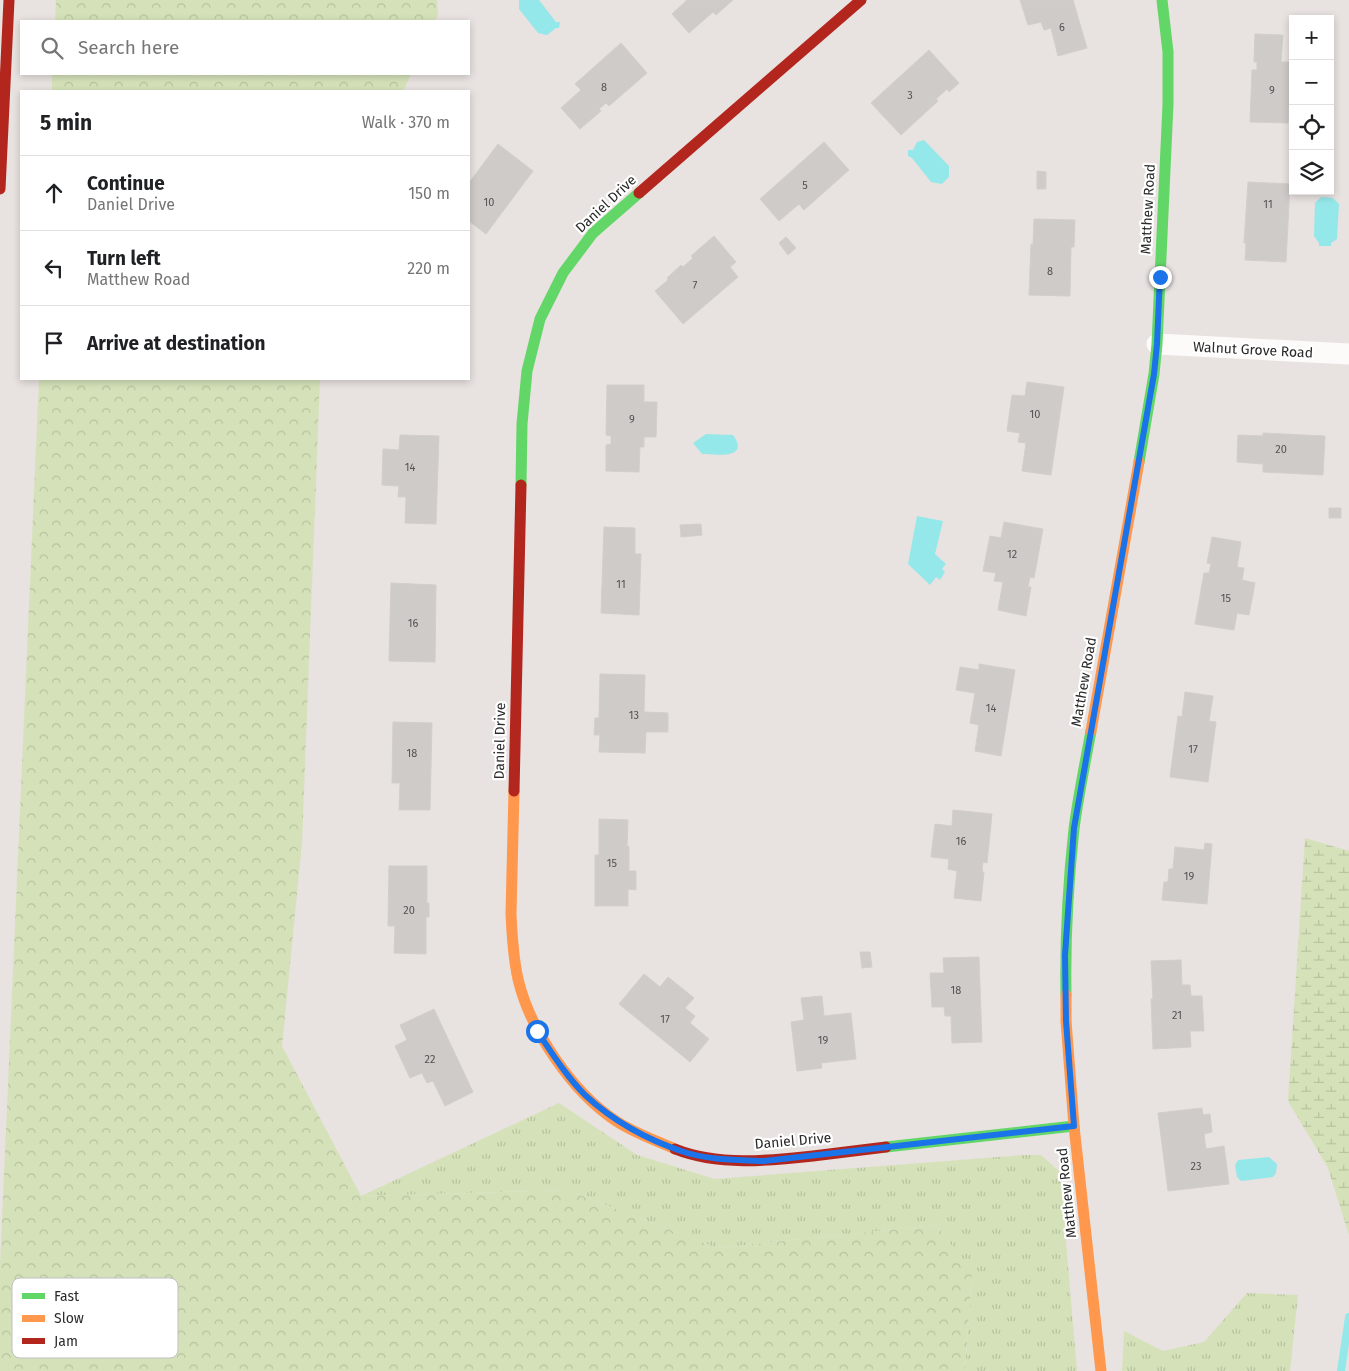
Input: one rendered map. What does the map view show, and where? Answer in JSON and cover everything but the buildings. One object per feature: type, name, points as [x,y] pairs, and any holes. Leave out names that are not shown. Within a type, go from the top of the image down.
[{"type":"street","points":[[0,189],[8,0]]},
{"type":"street","name":"Daniel Drive","points":[[861,0],[593,233],[564,273],[540,319],[527,371],[522,424],[511,914],[512,948],[520,989],[537,1031],[558,1063],[585,1094],[614,1119],[646,1136],[685,1153],[718,1159],[764,1161],[1074,1126]]},
{"type":"street","name":"Matthew Road","points":[[1101,1371],[1074,1126],[1066,1021],[1065,955],[1074,828],[1154,374],[1168,104],[1168,52],[1162,0]]},
{"type":"street","name":"Walnut Grove Road","points":[[1157,344],[1349,354]]},
{"type":"green space","points":[[56,0],[437,0],[438,14],[435,20],[55,20]]},
{"type":"green space","points":[[52,75],[411,75],[403,90],[52,90]]},
{"type":"green space","points":[[39,380],[320,380],[302,843],[282,1046],[361,1196],[567,1190],[717,1248],[936,1225],[972,1272],[965,1371],[0,1371],[0,1266]]},
{"type":"green space","points":[[1305,838],[1349,851],[1349,1235],[1328,1168],[1288,1101]]},
{"type":"green space","points":[[559,1103],[637,1155],[715,1179],[1041,1155],[1060,1172],[1077,1371],[965,1371],[972,1272],[936,1225],[717,1248],[567,1190],[361,1196]]},
{"type":"green space","points":[[1247,1293],[1298,1295],[1290,1371],[1122,1371],[1124,1331],[1163,1351],[1204,1342]]},
{"type":"water","points":[[519,0],[539,0],[556,22],[560,22],[559,28],[556,28],[547,35],[538,33],[519,9]]},
{"type":"water","points":[[924,140],[949,166],[949,177],[942,184],[931,182],[912,158],[908,156],[908,150],[913,150],[917,142]]},
{"type":"water","points":[[1321,197],[1333,198],[1339,204],[1337,239],[1331,243],[1331,246],[1319,246],[1314,236],[1315,203]]},
{"type":"water","points":[[706,434],[733,435],[737,443],[737,449],[729,454],[722,455],[702,454],[693,443]]},
{"type":"water","points":[[917,516],[943,521],[935,554],[946,564],[942,569],[945,572],[940,580],[936,577],[930,585],[908,564]]},
{"type":"water","points":[[1269,1157],[1277,1164],[1276,1173],[1273,1177],[1241,1181],[1237,1177],[1235,1165],[1238,1160]]},
{"type":"waterway","points":[[1341,1371],[1349,1317]]},
{"type":"traffic: fast","points":[[1139,462],[1154,374],[1157,344],[1168,104],[1168,52],[1162,0]]},
{"type":"traffic: fast","points":[[521,485],[522,424],[527,371],[540,319],[563,273],[593,233],[639,193]]},
{"type":"traffic: fast","points":[[1066,995],[1067,933],[1072,850],[1091,731]]},
{"type":"traffic: fast","points":[[886,1147],[1074,1126]]},
{"type":"traffic: slow","points":[[1091,731],[1139,462]]},
{"type":"traffic: slow","points":[[514,791],[512,938],[518,979],[532,1019],[555,1058],[569,1077],[600,1109],[630,1129],[675,1149]]},
{"type":"traffic: slow","points":[[1066,995],[1066,1021],[1074,1126],[1101,1371]]},
{"type":"traffic: jam","points":[[0,189],[9,0]]},
{"type":"traffic: jam","points":[[639,193],[861,0]]},
{"type":"traffic: jam","points":[[514,791],[521,485]]},
{"type":"traffic: jam","points":[[675,1149],[708,1158],[743,1161],[796,1158],[886,1147]]},
{"type":"route","points":[[537,1031],[558,1063],[585,1094],[614,1119],[646,1136],[685,1153],[718,1159],[764,1161],[1074,1126],[1066,1021],[1065,955],[1074,828],[1154,374],[1160,277]]}]
